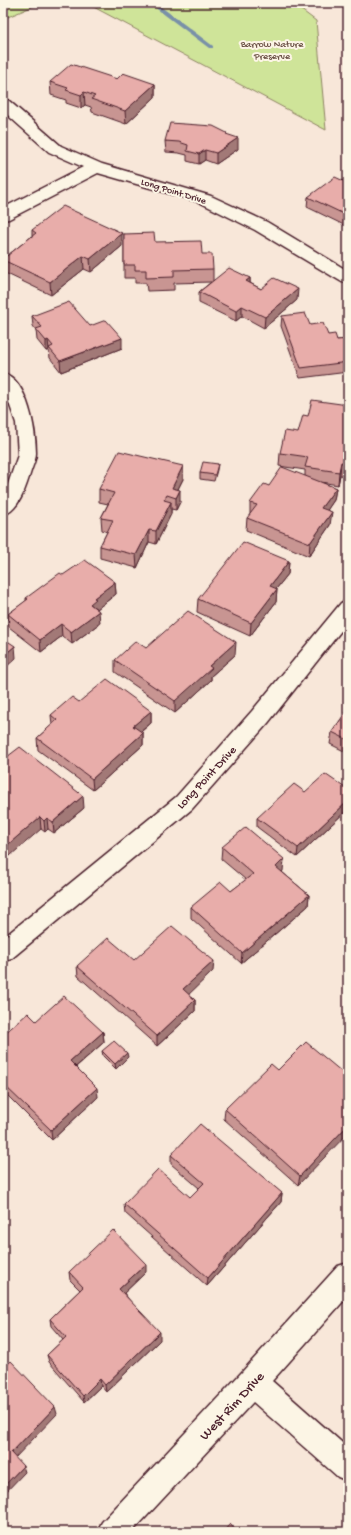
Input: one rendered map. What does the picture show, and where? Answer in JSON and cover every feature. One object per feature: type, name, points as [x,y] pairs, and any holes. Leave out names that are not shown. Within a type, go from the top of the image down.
[{"type":"street","name":"Long Point Drive","points":[[3,103],[55,149],[96,168],[164,186],[205,199],[261,226],[348,278]]},
{"type":"street","points":[[3,215],[96,168]]},
{"type":"street","points":[[3,379],[16,396],[25,423],[27,455],[15,492],[3,508]]},
{"type":"street","name":"Long Point Drive","points":[[3,952],[184,803],[260,717],[348,608]]},
{"type":"street","name":"West Rim Drive","points":[[112,1532],[252,1382],[348,1276]]},
{"type":"street","points":[[252,1382],[348,1467]]},
{"type":"green space","points":[[3,3],[41,3],[3,19]]},
{"type":"green space","name":"Barrow Nature Preserve","points":[[86,3],[292,3],[316,21],[326,130]]},
{"type":"building","points":[[71,64],[117,79],[123,73],[155,84],[125,111],[91,99],[95,96],[84,92],[81,95],[66,90],[68,88],[50,82]]},
{"type":"building","points":[[170,123],[213,126],[227,133],[226,134],[238,138],[216,153],[205,150],[199,154],[187,151],[188,145],[179,142],[165,141]]},
{"type":"building","points":[[335,177],[348,183],[348,216],[308,197]]},
{"type":"building","points":[[63,206],[122,233],[90,259],[83,256],[50,282],[3,260],[36,233],[32,230]]},
{"type":"building","points":[[154,233],[155,242],[201,241],[202,254],[212,254],[213,269],[174,270],[174,277],[146,278],[146,270],[135,270],[135,265],[124,265],[124,234]]},
{"type":"building","points":[[229,268],[250,278],[246,281],[261,289],[274,278],[298,289],[265,317],[242,306],[236,311],[199,292]]},
{"type":"building","points":[[69,302],[90,326],[106,320],[122,338],[60,361],[49,348],[53,346],[48,340],[46,341],[36,329],[42,327],[32,316]]},
{"type":"building","points":[[305,313],[310,325],[323,323],[328,335],[335,334],[337,340],[348,339],[348,362],[301,368],[282,316]]},
{"type":"building","points":[[312,400],[348,405],[348,463],[341,462],[339,472],[305,467],[308,457],[280,453],[285,431],[298,433],[303,415],[308,416]]},
{"type":"building","points":[[119,451],[183,466],[172,488],[180,490],[176,498],[167,495],[164,500],[171,502],[156,531],[149,530],[136,555],[100,546],[113,520],[101,518],[114,493],[99,489]]},
{"type":"building","points":[[203,462],[218,464],[215,475],[200,473]]},
{"type":"building","points":[[282,467],[336,488],[321,508],[332,512],[310,543],[247,518],[257,505],[250,503],[264,484],[269,486]]},
{"type":"building","points":[[243,542],[289,561],[270,586],[277,589],[251,623],[198,599]]},
{"type":"building","points":[[85,560],[115,582],[94,598],[96,599],[90,604],[99,611],[71,632],[61,624],[40,640],[8,614],[28,599],[26,598],[60,573],[63,575]]},
{"type":"building","points":[[188,611],[236,642],[209,666],[212,668],[175,701],[115,660],[136,641],[146,648]]},
{"type":"building","points":[[3,638],[15,646],[3,656]]},
{"type":"building","points":[[107,679],[151,711],[133,726],[143,733],[92,779],[37,738],[57,720],[51,715],[72,697],[79,702]]},
{"type":"building","points":[[348,709],[348,740],[332,732]]},
{"type":"building","points":[[20,747],[83,796],[53,822],[47,818],[44,821],[40,817],[3,849],[3,760]]},
{"type":"building","points":[[325,774],[348,790],[348,801],[298,848],[257,818],[294,784],[305,792]]},
{"type":"building","points":[[246,827],[284,859],[276,867],[309,895],[242,953],[191,907],[221,882],[231,891],[253,874],[222,847]]},
{"type":"building","points":[[172,926],[214,961],[183,989],[195,1000],[157,1036],[77,966],[108,938],[134,960]]},
{"type":"building","points":[[64,996],[103,1032],[70,1061],[97,1088],[51,1130],[3,1084],[3,1035],[28,1013],[36,1021]]},
{"type":"building","points":[[114,1041],[127,1053],[115,1064],[102,1051]]},
{"type":"building","points":[[306,1042],[348,1077],[348,1125],[300,1176],[225,1109],[271,1064],[278,1070]]},
{"type":"building","points":[[200,1124],[282,1193],[208,1278],[124,1204],[158,1169],[190,1197],[204,1183],[171,1155]]},
{"type":"building","points":[[113,1230],[146,1264],[119,1289],[160,1332],[105,1385],[100,1379],[83,1396],[47,1355],[66,1337],[50,1319],[83,1287],[69,1272]]},
{"type":"building","points":[[11,1361],[55,1407],[11,1453],[23,1466],[3,1487],[3,1369]]},
{"type":"building","points":[[230,1524],[237,1532],[223,1532]]},
{"type":"waterway","points":[[152,3],[211,47]]}]
